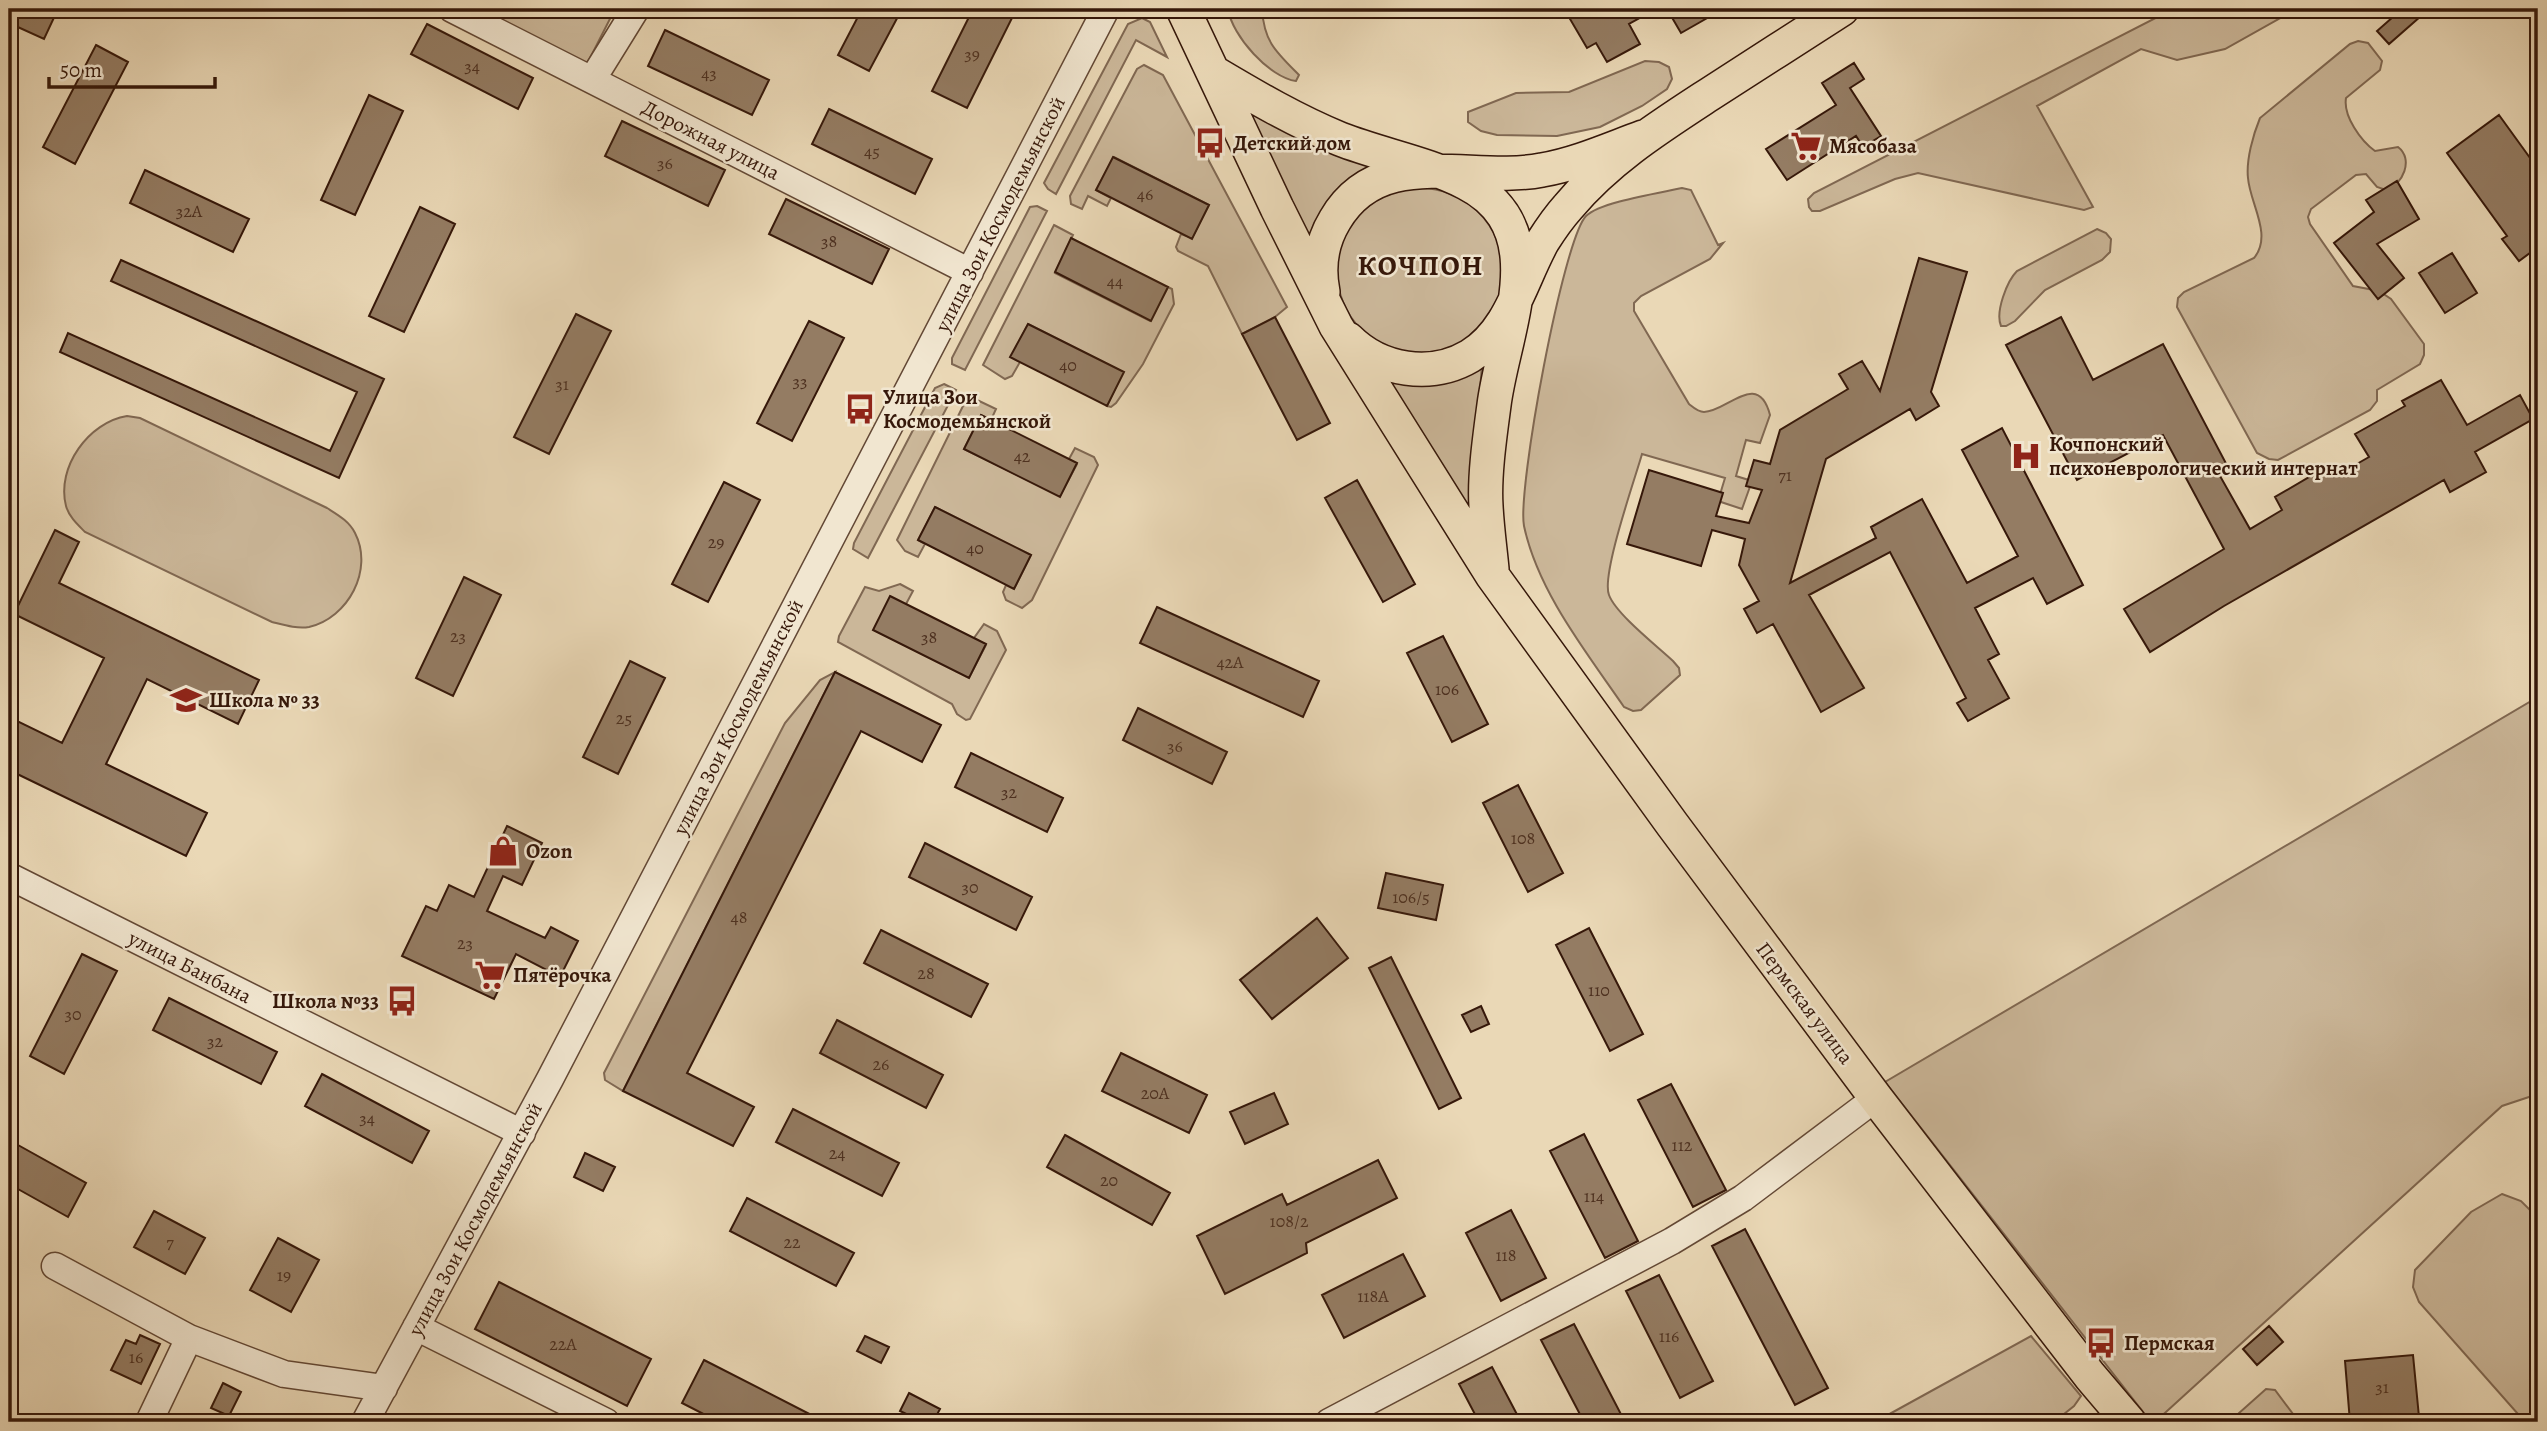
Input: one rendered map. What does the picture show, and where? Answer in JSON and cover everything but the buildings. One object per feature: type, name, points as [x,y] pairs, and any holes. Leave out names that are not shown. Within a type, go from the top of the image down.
[{"type":"main road","points":[[1183,9],[1336,326],[1355,346],[1380,361],[1410,369],[1435,368],[1465,358],[1490,340],[1505,321],[1544,241],[1568,207],[1598,176],[1643,137],[1842,9]]},
{"type":"main road","points":[[1213,72],[1276,109],[1340,139],[1471,186],[1490,201],[1512,235],[1519,275],[1518,294],[1494,403],[1485,503],[1492,575]]},
{"type":"main road","points":[[1336,326],[1324,296],[1321,271],[1324,246],[1336,217],[1357,194],[1385,178],[1405,172],[1497,173],[1541,170],[1588,158],[1643,137]]},
{"type":"main road","name":"Пермская улица","points":[[1336,326],[1492,575],[1672,824],[1876,1098],[2090,1376],[2129,1422]]},
{"type":"street","name":"Дорожная улица","points":[[452,9],[970,272]]},
{"type":"street","points":[[592,80],[636,9]]},
{"type":"street","name":"улица Зои Космодемьянской","points":[[365,1422],[522,1133],[1106,9]]},
{"type":"street","name":"улица Банбана","points":[[9,876],[522,1133]]},
{"type":"street","points":[[1329,1422],[1481,1344],[1684,1234],[1743,1198],[1876,1098]]},
{"type":"street","points":[[55,1266],[189,1338],[284,1374],[384,1388]]},
{"type":"street","points":[[416,1327],[607,1422]]},
{"type":"street","points":[[149,1422],[189,1338]]},
{"type":"shaded area","points":[[474,9],[615,9],[586,66]]},
{"type":"shaded area","points":[[1228,9],[1262,9],[1265,30],[1278,53],[1299,75],[1296,81],[1275,72],[1254,54],[1237,31]]},
{"type":"shaded area","points":[[2173,9],[2284,9],[2282,17],[2225,49],[2177,60],[2141,49],[2037,106],[2093,207],[2084,210],[1918,173],[1895,179],[1820,211],[1812,211],[1809,207],[1808,199],[1814,193]]},
{"type":"shaded area","points":[[1142,18],[1150,22],[1167,57],[1136,40],[1056,194],[1044,183],[1128,24]]},
{"type":"shaded area","points":[[2358,41],[2368,43],[2382,61],[2380,70],[2346,98],[2350,120],[2359,135],[2375,151],[2398,147],[2403,152],[2406,165],[2397,183],[2386,190],[2377,187],[2366,174],[2356,175],[2311,209],[2308,217],[2310,224],[2353,286],[2379,291],[2391,299],[2424,344],[2424,355],[2420,364],[2377,390],[2377,401],[2370,410],[2278,460],[2269,459],[2257,453],[2177,307],[2178,298],[2184,292],[2254,258],[2259,249],[2261,229],[2250,188],[2248,163],[2260,118],[2350,44]]},
{"type":"shaded area","points":[[1645,61],[1659,62],[1669,67],[1672,79],[1667,89],[1642,106],[1600,127],[1557,136],[1497,135],[1481,131],[1468,122],[1468,112],[1516,93],[1569,92]]},
{"type":"shaded area","points":[[1144,65],[1163,75],[1287,307],[1275,317],[1242,334],[1208,266],[1178,251],[1176,247],[1181,234],[1192,238],[1209,205],[1114,157],[1096,190],[1111,198],[1107,206],[1088,196],[1082,209],[1071,204],[1070,196],[1137,69]]},
{"type":"shaded area","points":[[1232,94],[1398,166],[1314,265]]},
{"type":"shaded area","points":[[1420,188],[1452,194],[1479,212],[1497,239],[1503,271],[1497,303],[1479,330],[1452,348],[1420,354],[1388,348],[1361,330],[1343,303],[1337,271],[1343,239],[1361,212],[1388,194]]},
{"type":"shaded area","points":[[1682,188],[1691,190],[1718,245],[1723,243],[1710,259],[1641,296],[1634,303],[1634,311],[1689,404],[1694,408],[1702,412],[1713,410],[1750,394],[1758,395],[1765,402],[1770,415],[1760,443],[1746,440],[1736,476],[1752,481],[1742,509],[1718,501],[1725,478],[1642,454],[1614,548],[1608,584],[1609,595],[1628,620],[1673,661],[1679,668],[1680,675],[1641,710],[1633,711],[1624,707],[1552,598],[1531,551],[1524,526],[1524,503],[1534,418],[1544,366],[1554,315],[1576,235],[1586,216],[1604,206]]},
{"type":"shaded area","points":[[1037,206],[1047,211],[965,370],[952,364],[952,358],[1030,207]]},
{"type":"shaded area","points":[[1054,225],[1073,235],[1055,273],[1150,321],[1168,287],[1172,289],[1174,304],[1143,364],[1111,407],[1107,406],[1123,372],[1028,324],[1011,357],[1020,362],[1012,376],[1005,379],[983,365]]},
{"type":"shaded area","points":[[2097,229],[2111,239],[2110,252],[2102,260],[2045,290],[2015,321],[2001,326],[2003,297],[2017,271]]},
{"type":"shaded area","points":[[1482,364],[1471,515],[1387,382],[1413,385],[1448,381]]},
{"type":"shaded area","points":[[944,384],[956,390],[868,558],[853,549],[854,543],[935,388]]},
{"type":"shaded area","points":[[975,399],[996,409],[991,420],[981,415],[964,449],[1060,496],[1077,464],[1069,459],[1075,448],[1094,457],[1098,465],[1032,600],[1022,608],[1006,600],[1003,592],[1006,585],[1014,589],[1031,555],[935,507],[918,540],[925,544],[918,557],[905,551],[897,540],[963,406]]},
{"type":"shaded area","points":[[127,416],[140,418],[327,508],[343,519],[355,533],[361,562],[359,577],[346,603],[323,622],[309,627],[272,622],[85,532],[71,517],[66,506],[64,491],[71,462],[78,449],[100,427]]},
{"type":"shaded area","points":[[900,584],[913,591],[906,604],[874,630],[969,678],[986,645],[974,638],[984,624],[997,631],[1006,650],[970,719],[966,720],[957,714],[952,704],[838,642],[865,587],[879,591]]},
{"type":"shaded area","points":[[835,672],[623,1091],[605,1080],[604,1073],[785,723],[820,680]]},
{"type":"shaded area","points":[[2538,697],[2538,1094],[2502,1106],[2155,1422],[2151,1422],[1885,1082]]},
{"type":"shaded area","points":[[2502,1194],[2521,1201],[2538,1218],[2538,1422],[2525,1422],[2419,1302],[2413,1287],[2415,1270],[2471,1212]]},
{"type":"shaded area","points":[[2031,1336],[2081,1396],[2074,1406],[2054,1422],[1875,1422]]},
{"type":"shaded area","points":[[2266,1389],[2275,1390],[2299,1422],[2229,1422]]},
{"type":"place","name":"Детский дом","points":[[1210,143]]},
{"type":"place","name":"Мясобаза","points":[[1806,146]]},
{"type":"place","name":"Улица Зои Космодемьянской","points":[[860,409]]},
{"type":"place","name":"Кочпонский психоневрологический интернат","points":[[2026,456]]},
{"type":"place","name":"Школа № 33","points":[[186,700]]},
{"type":"place","name":"Ozon","points":[[503,851]]},
{"type":"place","name":"Пятёрочка","points":[[490,975]]},
{"type":"place","name":"Школа №33","points":[[402,1001]]},
{"type":"place","name":"Пермская","points":[[2101,1343]]},
{"type":"district","name":"КОЧПОН","points":[[1421,266]]}]
